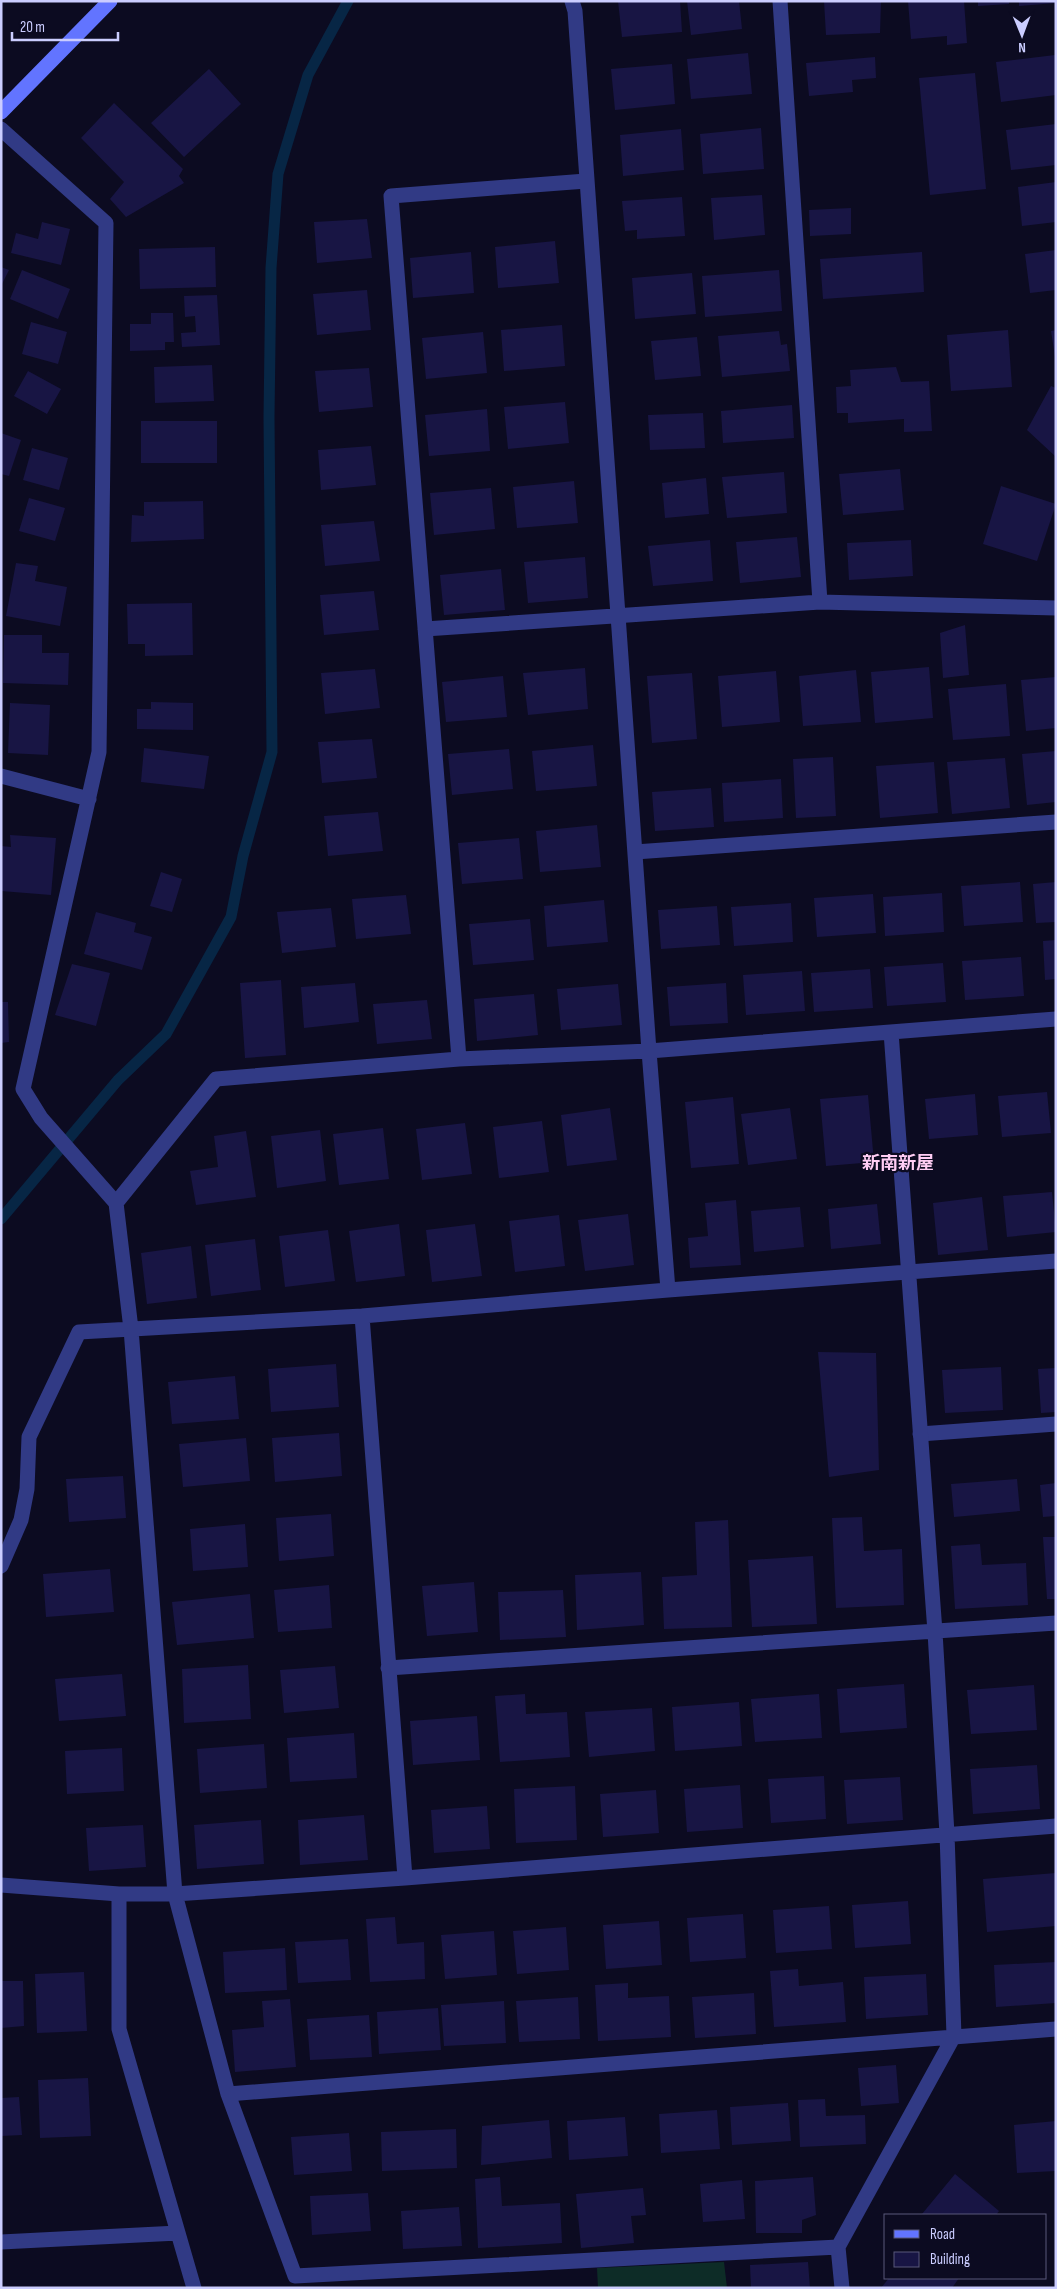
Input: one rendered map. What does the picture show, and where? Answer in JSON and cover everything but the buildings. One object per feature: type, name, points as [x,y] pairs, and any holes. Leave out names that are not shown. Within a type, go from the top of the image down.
[{"type":"main road","points":[[1,112],[110,1]]},
{"type":"street","points":[[572,1],[575,12],[648,1052],[668,1290]]},
{"type":"street","points":[[780,1],[820,602]]},
{"type":"street","points":[[1,129],[106,223],[99,752],[24,1089],[40,1118],[116,1203],[130,1328],[174,1894],[228,2094],[295,2276],[838,2247]]},
{"type":"street","points":[[459,1060],[391,196],[586,181]]},
{"type":"street","points":[[425,629],[618,614],[820,602],[1056,608]]},
{"type":"street","points":[[1,776],[89,798]]},
{"type":"street","points":[[635,852],[1056,822]]},
{"type":"street","points":[[116,1203],[216,1078],[459,1060],[648,1052],[1056,1019]]},
{"type":"street","points":[[842,2288],[838,2247],[954,2036],[947,1834],[935,1632],[891,1032]]},
{"type":"street","points":[[1,1566],[21,1520],[26,1490],[29,1437],[79,1332],[362,1316],[668,1290],[1056,1261]]},
{"type":"street","points":[[362,1316],[405,1878]]},
{"type":"street","points":[[920,1434],[1056,1424]]},
{"type":"street","points":[[388,1668],[1056,1623]]},
{"type":"street","points":[[1,1885],[119,1894],[174,1894],[405,1878],[1056,1826]]},
{"type":"street","points":[[119,1894],[119,2029],[194,2288]]},
{"type":"street","points":[[228,2094],[1056,2029]]},
{"type":"street","points":[[1,2242],[178,2233]]},
{"type":"green space","points":[[724,2262],[727,2288],[598,2288],[597,2268]]},
{"type":"waterway","points":[[1,1219],[118,1080],[166,1034],[231,917],[243,856],[272,752],[269,417],[271,268],[278,174],[308,75],[348,1]]},
{"type":"district","name":"新南新屋","points":[[898,1163]]}]
